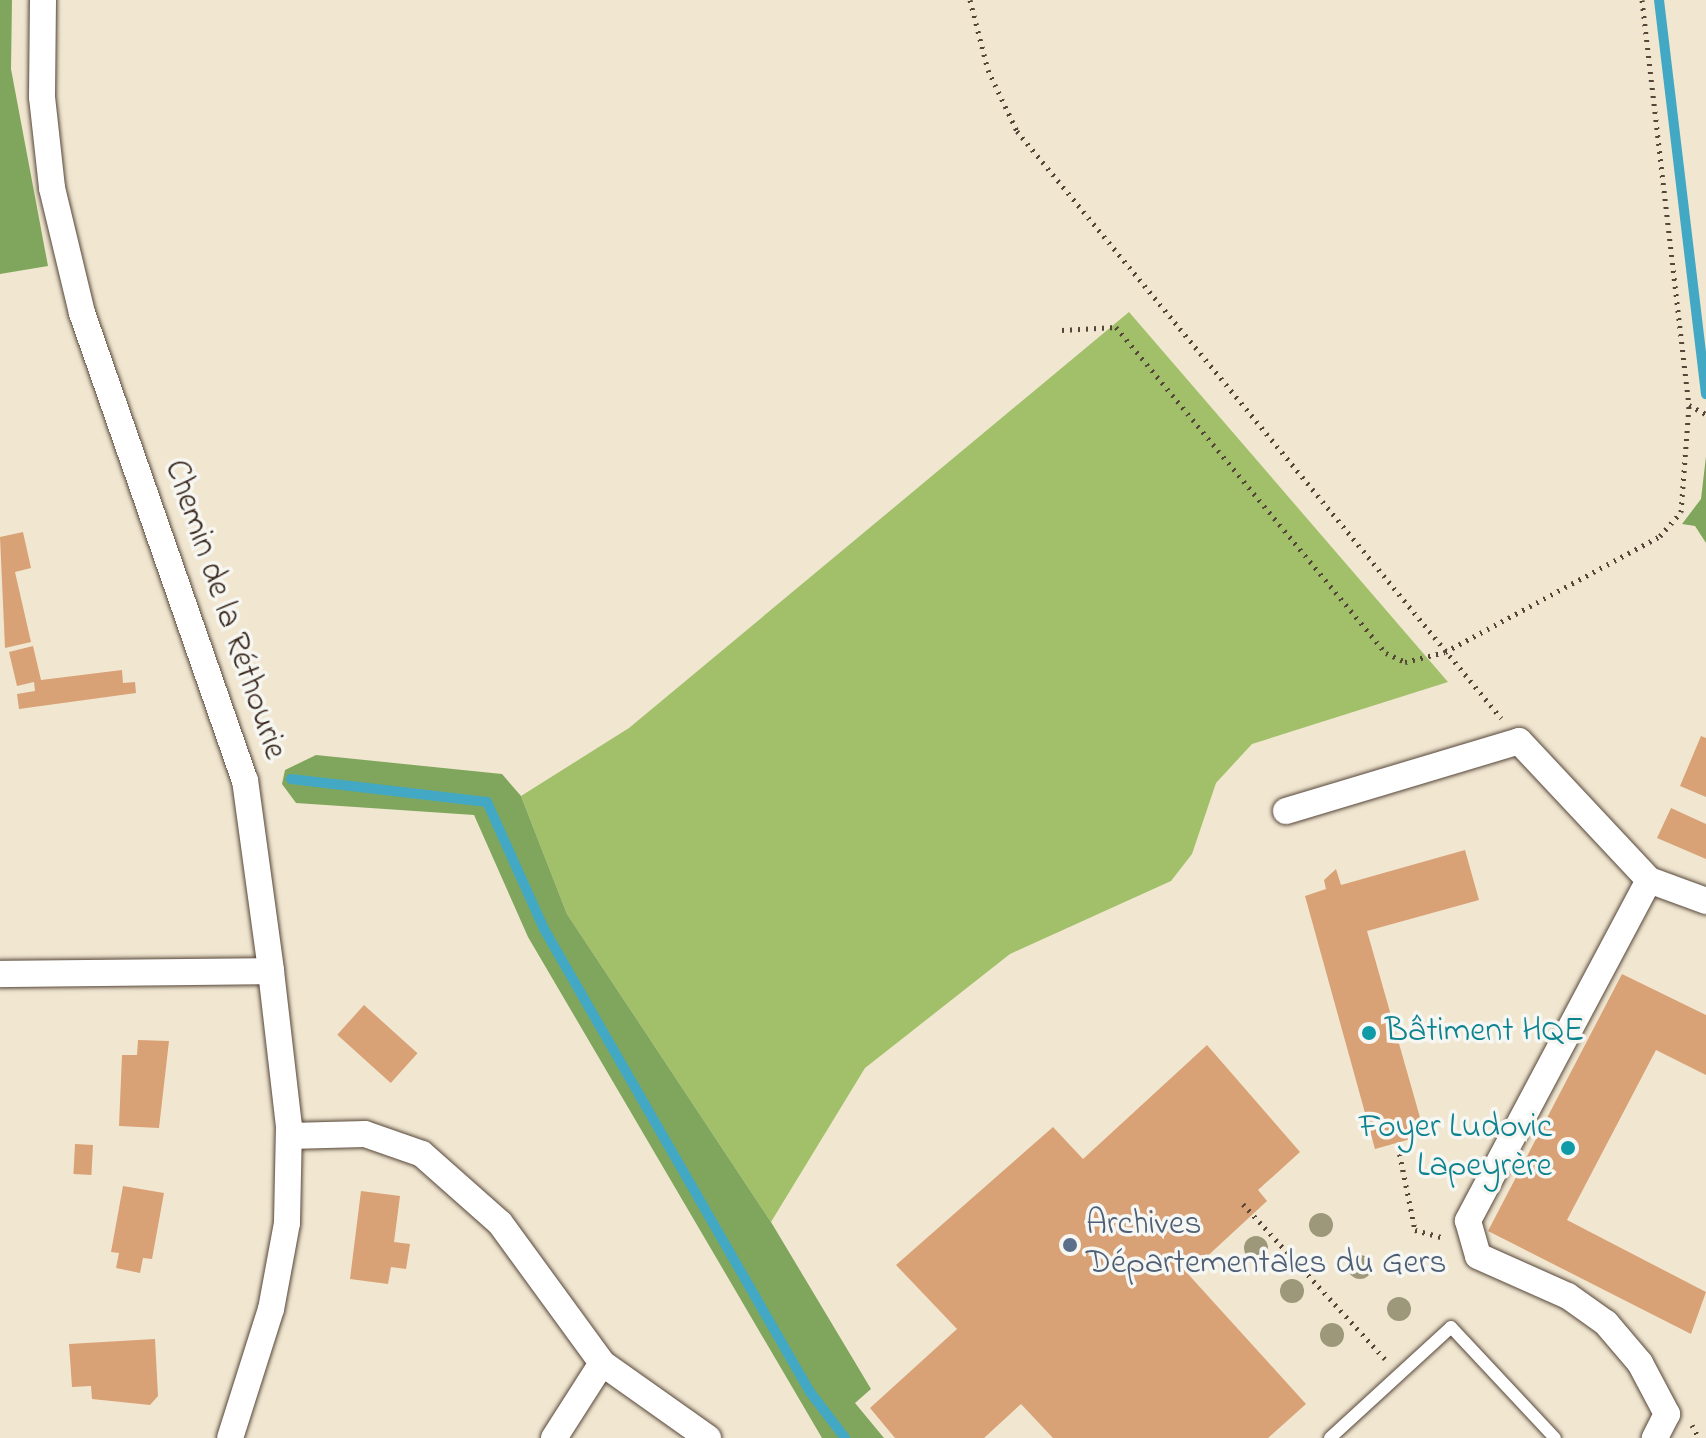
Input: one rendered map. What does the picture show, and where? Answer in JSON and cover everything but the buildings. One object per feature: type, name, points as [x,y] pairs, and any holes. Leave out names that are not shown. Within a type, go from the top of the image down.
[{"type":"street","name":"Chemin de la Réthourie","points":[[43,0],[42,97],[52,188],[82,313],[245,780],[271,971],[289,1136],[283,1248],[230,1438]]},
{"type":"street","points":[[1286,811],[1519,741],[1649,880],[1706,901]]},
{"type":"street","points":[[1649,880],[1468,1221],[1469,1240],[1494,1267],[1568,1296],[1606,1323],[1640,1363],[1667,1414],[1655,1438]]},
{"type":"street","points":[[0,974],[271,971]]},
{"type":"street","points":[[289,1136],[365,1134],[422,1154],[500,1223],[602,1363],[708,1438]]},
{"type":"street","points":[[554,1438],[602,1363]]},
{"type":"lane","points":[[1330,1438],[1451,1327],[1555,1438]]},
{"type":"path","points":[[970,0],[988,70],[1017,131],[1519,741]]},
{"type":"path","points":[[1062,330],[1116,327],[1386,653],[1405,662],[1445,652],[1660,536],[1681,512],[1689,405],[1642,0]]},
{"type":"path","points":[[1689,405],[1706,414]]},
{"type":"path","points":[[1398,1146],[1415,1230],[1469,1240]]},
{"type":"path","points":[[1243,1204],[1400,1375]]},
{"type":"green space","points":[[0,0],[12,0],[11,69],[48,266],[0,274]]},
{"type":"green space","points":[[1129,312],[1448,682],[1252,744],[1216,783],[1192,854],[1171,881],[1010,954],[865,1068],[771,1222],[567,914],[521,796],[629,728]]},
{"type":"green space","points":[[1706,456],[1706,543],[1695,526],[1682,524],[1701,499]]},
{"type":"green space","points":[[316,755],[502,774],[521,796],[567,914],[771,1222],[871,1389],[855,1403],[884,1438],[822,1438],[528,937],[474,815],[296,803],[282,784],[285,770]]},
{"type":"waterway","points":[[1659,0],[1706,394]]},
{"type":"waterway","points":[[291,779],[487,802],[544,929],[810,1392],[845,1438]]},
{"type":"place","name":"Bâtiment HQE","points":[[1369,1033]]},
{"type":"place","name":"Foyer Ludovic Lapeyrère","points":[[1568,1148]]},
{"type":"place","name":"Archives Départementales du Gers","points":[[1070,1245]]}]
